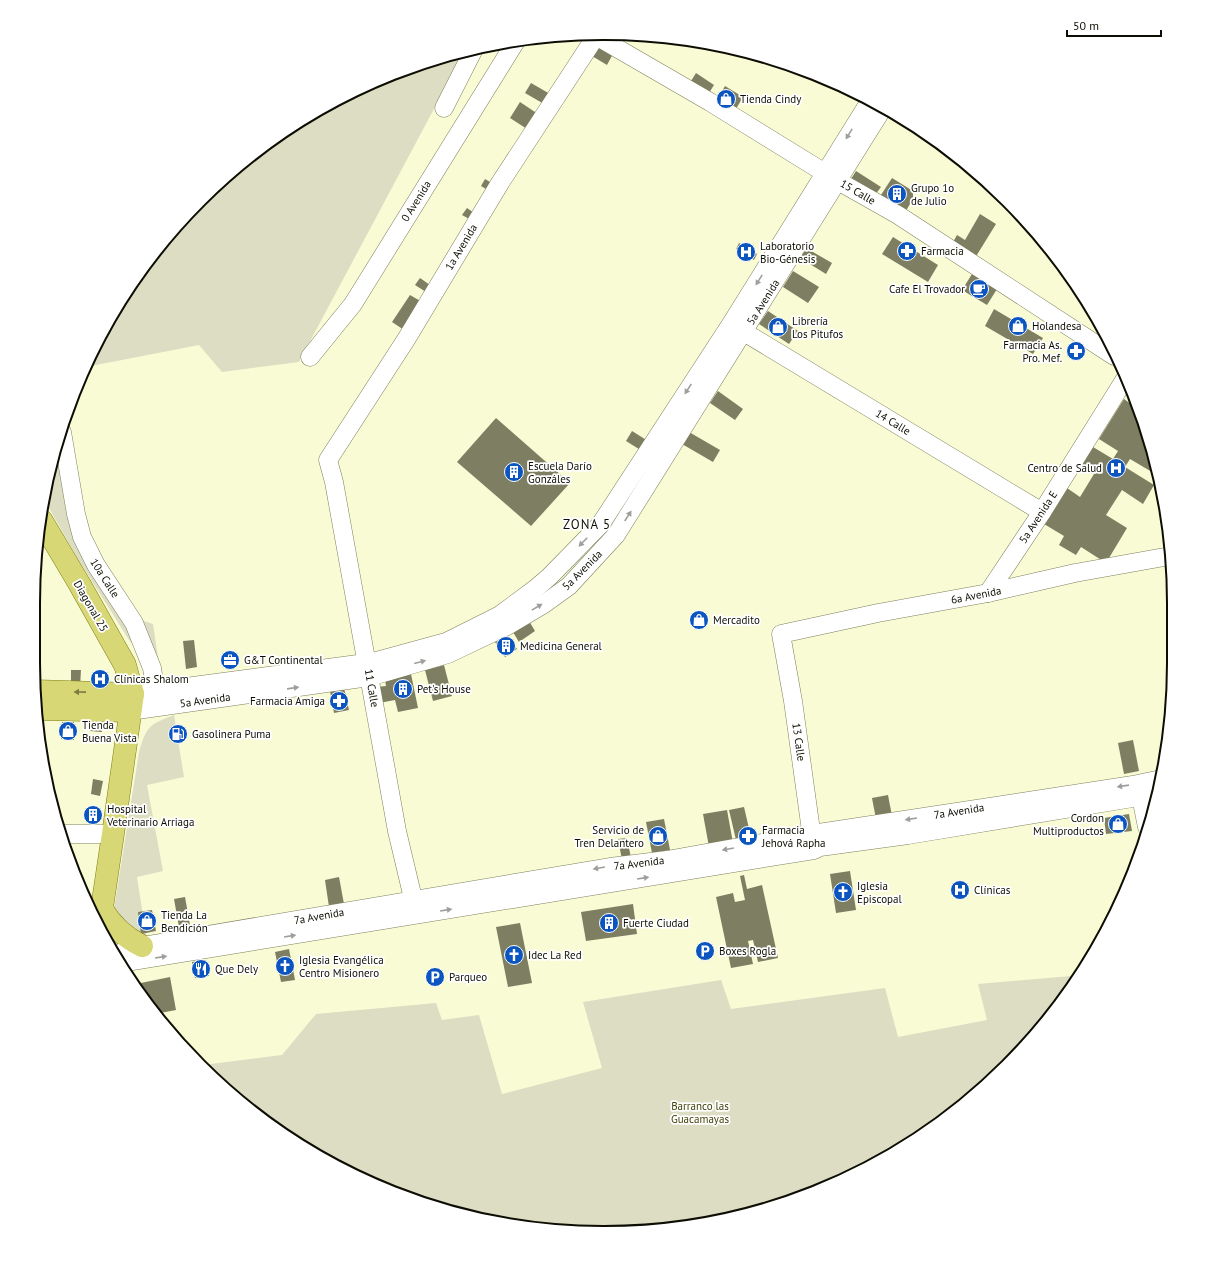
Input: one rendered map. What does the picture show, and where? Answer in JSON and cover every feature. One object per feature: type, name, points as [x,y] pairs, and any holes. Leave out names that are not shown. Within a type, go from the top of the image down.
[{"type":"main road","name":"Diagonal 25","points":[[46,527],[125,665],[138,699]]},
{"type":"main road","name":"5a Avenida","points":[[41,691],[138,699]]},
{"type":"main road","name":"5a Avenida","points":[[42,709],[138,699]]},
{"type":"main road","name":"10a Calle","points":[[101,915],[138,699]]},
{"type":"main road","points":[[101,915],[129,940],[142,946]]},
{"type":"street","name":"1a Avenida","points":[[328,460],[407,338],[500,183],[593,40]]},
{"type":"street","name":"15 Calle","points":[[621,42],[710,102],[832,177],[898,215],[1108,352]]},
{"type":"street","name":"0 Avenida","points":[[310,357],[353,304],[512,48]]},
{"type":"street","points":[[444,108],[470,56]]},
{"type":"street","name":"5a Avenida","points":[[138,699],[368,670],[448,654],[507,626],[544,604],[568,586],[616,535],[744,332],[832,177],[868,106]]},
{"type":"street","name":"5a Avenida","points":[[138,699],[368,670],[446,642],[500,615],[549,577],[600,524],[731,324],[832,177],[879,112]]},
{"type":"street","name":"14 Calle","points":[[744,332],[1042,512]]},
{"type":"street","name":"5a Avenida E","points":[[988,593],[1042,512],[1122,384]]},
{"type":"street","name":"10a Calle","points":[[64,442],[76,514],[82,537],[96,565],[130,616],[139,634],[152,668],[154,681],[138,699]]},
{"type":"street","name":"11 Calle","points":[[328,460],[334,482],[397,831],[415,908]]},
{"type":"street","name":"6a Avenida","points":[[781,634],[878,613],[988,593],[1075,573],[1165,557]]},
{"type":"street","name":"13 Calle","points":[[781,634],[793,701],[813,842]]},
{"type":"street","name":"7a Avenida","points":[[121,953],[125,950],[142,946],[415,908],[668,867],[1154,780]]},
{"type":"street","points":[[1148,807],[1149,795]]},
{"type":"street","name":"7a Avenida","points":[[813,842],[820,847],[908,835],[1149,795]]},
{"type":"street","points":[[67,834],[114,834]]},
{"type":"street","name":"7a Avenida","points":[[126,962],[415,908]]},
{"type":"green space","points":[[456,60],[459,62],[299,362],[222,372],[199,345],[93,366],[115,322],[156,260],[205,205],[260,156],[322,115],[354,98],[422,70]]},
{"type":"green space","points":[[67,433],[82,526],[126,615],[153,624],[161,677],[129,640],[78,559],[49,508],[59,458]]},
{"type":"green space","points":[[174,715],[184,777],[147,785],[163,871],[137,877],[146,935],[128,930],[114,909],[139,752],[144,736],[150,727],[159,721]]},
{"type":"green space","name":"Barranco las Guacamayas","points":[[1071,977],[1051,1006],[1002,1061],[947,1110],[885,1151],[853,1168],[819,1183],[785,1196],[749,1207],[677,1221],[640,1225],[567,1225],[530,1221],[458,1207],[422,1196],[354,1168],[322,1151],[260,1110],[209,1064],[282,1055],[316,1014],[436,1003],[442,1020],[479,1015],[502,1094],[602,1068],[583,1002],[721,980],[731,1009],[885,988],[898,1037],[987,1020],[978,984]]},
{"type":"building","points":[[599,45],[614,52],[607,65],[592,56]]},
{"type":"building","points":[[696,73],[714,85],[709,93],[691,81]]},
{"type":"building","points":[[531,83],[550,94],[544,104],[525,93]]},
{"type":"building","points":[[725,86],[743,97],[736,109],[718,98]]},
{"type":"building","points":[[520,102],[538,114],[527,129],[510,118]]},
{"type":"building","points":[[856,171],[881,187],[875,195],[851,179]]},
{"type":"building","name":"Grupo 1o de Julio","points":[[892,178],[913,191],[913,199],[904,214],[879,198]]},
{"type":"building","points":[[485,179],[495,185],[491,192],[481,186]]},
{"type":"building","points":[[467,208],[477,215],[473,221],[462,215]]},
{"type":"building","points":[[980,214],[996,224],[975,258],[952,244],[957,235],[965,240]]},
{"type":"building","points":[[893,237],[938,265],[928,282],[882,254]]},
{"type":"building","name":"Laboratorio Bio-Génesis","points":[[739,243],[757,254],[754,260],[736,249]]},
{"type":"building","points":[[806,248],[832,263],[826,274],[800,258]]},
{"type":"building","points":[[793,271],[819,287],[808,303],[783,287]]},
{"type":"building","name":"Cafe El Trovador","points":[[972,274],[997,289],[987,305],[962,290]]},
{"type":"building","points":[[420,278],[430,285],[426,292],[415,285]]},
{"type":"building","points":[[410,295],[422,302],[404,330],[392,322]]},
{"type":"building","points":[[994,309],[1043,338],[1033,354],[985,326]]},
{"type":"building","name":"Librería Los Pitufos","points":[[768,311],[798,331],[789,344],[759,324]]},
{"type":"building","name":"Farmacia As. Pro. Mef.","points":[[1077,340],[1086,345],[1076,361],[1067,356]]},
{"type":"building","points":[[718,391],[743,409],[735,420],[710,403]]},
{"type":"building","points":[[1124,399],[1130,403],[1137,422],[1151,471],[1130,459],[1125,467],[1154,485],[1143,504],[1122,490],[1106,515],[1127,528],[1106,563],[1081,547],[1076,555],[1059,545],[1064,536],[1044,524],[1067,488],[1080,497],[1094,474],[1081,466],[1093,447],[1113,459],[1118,451],[1099,439]]},
{"type":"building","name":"Escuela Darío Gonzáles","points":[[496,418],[570,483],[531,526],[457,462]]},
{"type":"building","points":[[632,431],[648,441],[642,451],[626,441]]},
{"type":"building","points":[[689,432],[720,450],[713,462],[682,444]]},
{"type":"building","points":[[529,621],[535,631],[519,642],[513,632]]},
{"type":"building","name":"Medicina General","points":[[507,635],[517,649],[505,657],[495,642]]},
{"type":"building","points":[[194,640],[197,667],[186,669],[183,641]]},
{"type":"building","name":"G&T Continental","points":[[235,654],[237,664],[226,666],[224,655]]},
{"type":"building","points":[[444,665],[452,696],[433,701],[425,670]]},
{"type":"building","points":[[71,670],[81,670],[80,687],[71,687]]},
{"type":"building","name":"Clínicas Shalom","points":[[95,673],[106,673],[106,685],[95,685]]},
{"type":"building","name":"Pet's House","points":[[411,674],[418,708],[398,712],[395,700],[379,703],[377,687],[386,686],[385,680]]},
{"type":"building","name":"Farmacia Amiga","points":[[344,688],[349,710],[334,713],[330,691]]},
{"type":"building","name":"Tienda Buena Vista","points":[[62,722],[74,722],[74,740],[61,739]]},
{"type":"building","points":[[90,723],[102,724],[102,732],[90,731]]},
{"type":"building","points":[[1133,740],[1139,771],[1124,774],[1118,743]]},
{"type":"building","points":[[93,779],[103,781],[100,796],[91,794]]},
{"type":"building","points":[[888,795],[892,816],[876,819],[872,798]]},
{"type":"building","name":"Hospital Veterinario Arriaga","points":[[89,807],[101,809],[98,823],[86,821]]},
{"type":"building","points":[[744,807],[751,837],[736,840],[729,810]]},
{"type":"building","points":[[727,810],[733,843],[709,847],[703,814]]},
{"type":"building","name":"Cordon Multiproductos","points":[[1129,814],[1132,831],[1106,834],[1104,818]]},
{"type":"building","name":"Servicio de Tren Delantero","points":[[664,819],[670,850],[652,853],[646,822]]},
{"type":"building","points":[[627,838],[631,858],[622,860],[618,839]]},
{"type":"building","name":"Iglesia Episcopal","points":[[850,871],[856,910],[836,913],[830,874]]},
{"type":"building","points":[[744,875],[747,889],[762,885],[778,958],[758,962],[753,940],[748,941],[753,964],[731,968],[716,897],[733,893],[735,902],[745,900],[740,876]]},
{"type":"building","points":[[339,877],[344,904],[329,907],[325,880]]},
{"type":"building","points":[[185,897],[190,925],[179,927],[174,899]]},
{"type":"building","name":"Fuerte Ciudad","points":[[633,904],[637,934],[586,941],[581,912]]},
{"type":"building","name":"Tienda La Bendición","points":[[152,910],[156,931],[141,934],[138,912]]},
{"type":"building","name":"Idec La Red","points":[[520,923],[532,983],[508,987],[496,927]]},
{"type":"building","name":"Iglesia Evangélica Centro Misionero","points":[[289,949],[295,980],[281,982],[275,952]]},
{"type":"building","name":"Que Dely","points":[[206,960],[209,976],[195,978],[192,962]]},
{"type":"building","points":[[170,977],[176,1010],[162,1013],[140,983]]},
{"type":"place","name":"Tienda Cindy","points":[[726,99]]},
{"type":"place","name":"Grupo 1o de Julio","points":[[897,194]]},
{"type":"place","name":"Farmacia","points":[[907,251]]},
{"type":"place","name":"Laboratorio Bio-Génesis","points":[[746,252]]},
{"type":"place","name":"Cafe El Trovador","points":[[979,289]]},
{"type":"place","name":"Holandesa","points":[[1018,326]]},
{"type":"place","name":"Librería Los Pitufos","points":[[778,327]]},
{"type":"place","name":"Farmacia As. Pro. Mef.","points":[[1076,351]]},
{"type":"place","name":"Centro de Salud","points":[[1116,468]]},
{"type":"place","name":"Escuela Darío Gonzáles","points":[[514,472]]},
{"type":"place","name":"Mercadito","points":[[699,620]]},
{"type":"place","name":"Medicina General","points":[[506,646]]},
{"type":"place","name":"G&T Continental","points":[[230,660]]},
{"type":"place","name":"Clínicas Shalom","points":[[100,679]]},
{"type":"place","name":"Pet's House","points":[[403,689]]},
{"type":"place","name":"Farmacia Amiga","points":[[339,701]]},
{"type":"place","name":"Tienda Buena Vista","points":[[68,731]]},
{"type":"place","name":"Gasolinera Puma","points":[[178,734]]},
{"type":"place","name":"Hospital Veterinario Arriaga","points":[[93,815]]},
{"type":"place","name":"Cordon Multiproductos","points":[[1118,824]]},
{"type":"place","name":"Servicio de Tren Delantero","points":[[658,836]]},
{"type":"place","name":"Farmacia Jehová Rapha","points":[[748,836]]},
{"type":"place","name":"Clínicas","points":[[960,890]]},
{"type":"place","name":"Iglesia Episcopal","points":[[843,892]]},
{"type":"place","name":"Tienda La Bendición","points":[[147,921]]},
{"type":"place","name":"Fuerte Ciudad","points":[[609,923]]},
{"type":"place","name":"Boxes Rogla","points":[[705,951]]},
{"type":"place","name":"Idec La Red","points":[[514,955]]},
{"type":"place","name":"Iglesia Evangélica Centro Misionero","points":[[285,966]]},
{"type":"place","name":"Que Dely","points":[[201,969]]},
{"type":"place","name":"Parqueo","points":[[435,977]]},
{"type":"district","name":"ZONA 5","points":[[587,524]]}]
